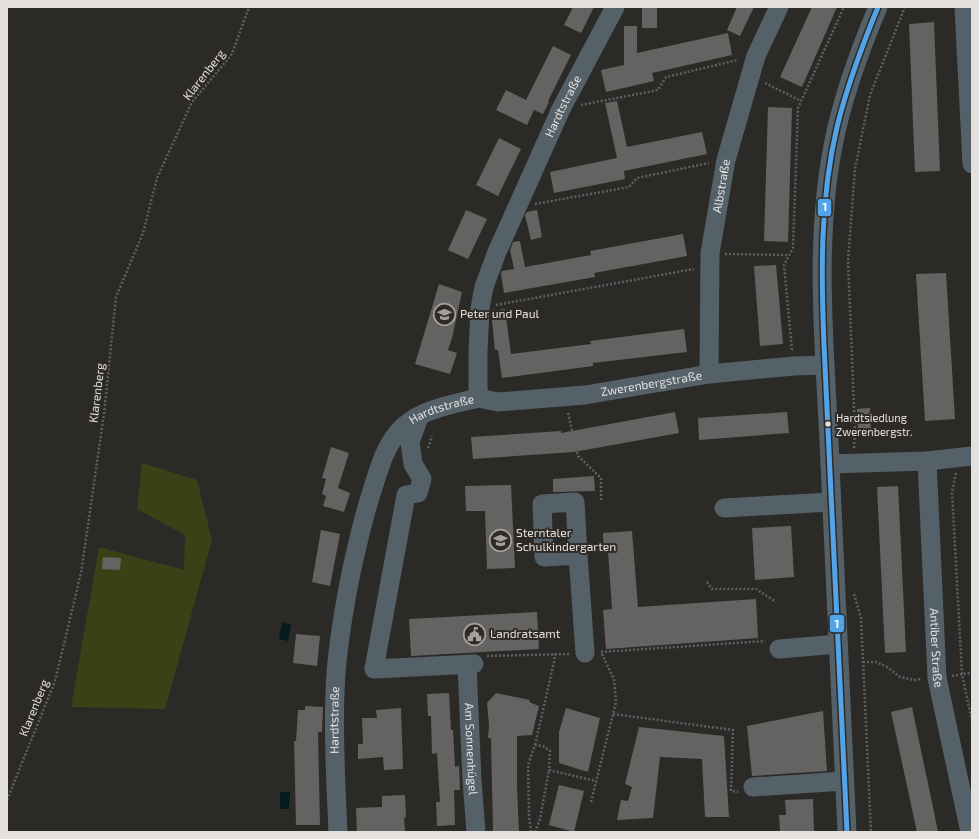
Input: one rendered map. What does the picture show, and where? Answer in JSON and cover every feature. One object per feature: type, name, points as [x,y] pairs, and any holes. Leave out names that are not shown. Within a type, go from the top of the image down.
[{"type":"street","name":"Hardtstraße","points":[[338,832],[335,693],[342,619],[362,519],[382,458],[396,435],[404,426],[439,408],[478,398],[480,308],[484,287],[497,252],[562,109],[615,7]]},
{"type":"street","name":"Albstraße","points":[[709,374],[710,260],[726,160],[756,56],[779,7]]},
{"type":"street","points":[[847,832],[825,365],[822,259],[826,194],[832,146],[844,97],[860,48],[878,7]]},
{"type":"street","points":[[964,7],[972,164]]},
{"type":"street","name":"Zwerenbergstraße","points":[[478,398],[498,402],[565,397],[709,374],[794,366],[825,365]]},
{"type":"street","points":[[419,417],[410,442],[413,464],[422,479],[418,492],[406,495],[374,668],[470,665]]},
{"type":"street","points":[[830,464],[927,461],[966,457]]},
{"type":"street","name":"Antiber Straße","points":[[927,461],[937,678],[970,832]]},
{"type":"street","points":[[724,508],[832,502]]},
{"type":"street","points":[[578,555],[586,653]]},
{"type":"street","points":[[775,645],[838,644]]},
{"type":"street","name":"Am Sonnenhügel","points":[[470,665],[472,780],[476,832]]},
{"type":"street","points":[[753,787],[844,781]]},
{"type":"path","name":"Klarenberg","points":[[7,800],[55,681],[81,573],[104,414],[116,297],[143,234],[158,178],[192,102],[232,54],[249,7]]},
{"type":"path","points":[[794,366],[784,265],[793,248],[798,108],[844,7]]},
{"type":"path","points":[[852,463],[855,432],[848,260],[855,170],[870,95],[905,7]]},
{"type":"path","points":[[562,109],[658,90],[666,77],[756,56]]},
{"type":"path","points":[[750,76],[801,101]]},
{"type":"path","points":[[517,207],[629,187],[637,178],[726,160]]},
{"type":"path","points":[[480,308],[710,260],[789,255]]},
{"type":"path","points":[[565,397],[572,435],[578,456],[601,478],[601,500]]},
{"type":"path","points":[[966,457],[952,492],[962,674],[972,721]]},
{"type":"path","points":[[707,582],[712,589],[756,589],[776,602]]},
{"type":"path","points":[[854,590],[854,597],[862,618],[871,832]]},
{"type":"path","points":[[590,802],[616,702],[614,679],[601,652],[775,645]]},
{"type":"path","points":[[470,665],[472,657],[586,653]]},
{"type":"path","points":[[531,832],[529,816],[528,765],[535,745],[555,654]]},
{"type":"path","points":[[863,662],[876,662],[887,667],[900,677],[914,680],[968,673],[972,675]]},
{"type":"path","points":[[613,714],[733,730],[731,791],[749,792],[753,787]]},
{"type":"path","points":[[535,745],[543,746],[550,751],[549,770],[540,819],[536,832]]},
{"type":"path","points":[[549,770],[596,780]]},
{"type":"green space","points":[[142,463],[197,480],[212,540],[165,709],[71,707],[99,547],[184,570],[185,535],[137,509]]},
{"type":"water","points":[[282,622],[291,624],[288,641],[279,639]]},
{"type":"water","points":[[280,792],[290,792],[289,809],[280,809]]},
{"type":"building","points":[[573,7],[594,7],[581,33],[564,25]]},
{"type":"building","points":[[642,7],[657,7],[657,28],[642,28]]},
{"type":"building","points":[[737,7],[754,7],[740,36],[727,30]]},
{"type":"building","points":[[812,7],[837,7],[802,87],[780,77]]},
{"type":"building","points":[[934,22],[940,171],[915,172],[909,24]]},
{"type":"building","points":[[624,26],[637,26],[637,53],[728,33],[732,55],[652,73],[654,81],[606,92],[601,70],[624,65]]},
{"type":"building","points":[[553,46],[571,55],[543,114],[534,110],[527,125],[496,110],[506,90],[526,100]]},
{"type":"building","points":[[617,101],[627,147],[702,132],[707,154],[624,171],[625,179],[554,193],[550,172],[617,158],[605,103]]},
{"type":"building","points":[[768,107],[792,108],[788,242],[764,241]]},
{"type":"building","points":[[499,138],[521,149],[498,196],[476,185]]},
{"type":"building","points":[[466,210],[487,219],[468,259],[448,250]]},
{"type":"building","points":[[537,210],[542,237],[531,240],[525,215],[527,212]]},
{"type":"building","points":[[683,234],[687,256],[594,273],[595,277],[504,293],[501,274],[502,271],[514,269],[510,250],[513,242],[520,241],[525,267],[591,255],[590,251]]},
{"type":"building","points":[[776,265],[783,344],[760,346],[754,266]]},
{"type":"building","points":[[946,273],[955,419],[925,421],[916,274]]},
{"type":"building","points":[[439,284],[462,292],[448,350],[457,353],[450,374],[415,364]]},
{"type":"building","points":[[505,309],[511,354],[591,344],[590,341],[684,329],[687,352],[593,363],[593,366],[502,378],[498,350],[495,350],[491,311]]},
{"type":"building","points":[[870,408],[871,431],[858,431],[857,409]]},
{"type":"building","points":[[675,412],[679,433],[574,452],[473,459],[471,437],[561,431],[561,433]]},
{"type":"building","points":[[787,412],[789,433],[699,440],[698,418]]},
{"type":"building","points":[[331,447],[349,453],[338,488],[350,493],[344,512],[323,506],[326,496],[322,494],[326,479],[322,478]]},
{"type":"building","points":[[594,476],[595,491],[553,492],[553,479]]},
{"type":"building","name":"Sterntaler Schulkindergarten","points":[[511,485],[515,568],[487,569],[485,511],[466,511],[465,486]]},
{"type":"building","points":[[898,486],[906,652],[885,653],[877,487]]},
{"type":"building","points":[[791,526],[794,577],[755,580],[752,528]]},
{"type":"building","points":[[321,530],[340,534],[330,586],[312,582]]},
{"type":"building","points":[[632,531],[638,607],[756,599],[758,638],[606,649],[603,610],[612,609],[608,551],[604,552],[603,533]]},
{"type":"building","points":[[103,557],[121,558],[120,570],[102,569]]},
{"type":"building","name":"Landratsamt","points":[[537,612],[539,649],[411,656],[409,619]]},
{"type":"building","points":[[296,634],[320,636],[317,666],[293,663]]},
{"type":"building","points":[[449,693],[455,767],[459,766],[460,790],[454,790],[455,825],[437,826],[436,802],[440,802],[437,753],[432,754],[431,716],[428,716],[427,694]]},
{"type":"building","points":[[496,693],[530,700],[529,702],[539,706],[532,735],[517,736],[519,832],[493,832],[491,738],[488,738],[489,725],[487,703]]},
{"type":"building","points":[[305,706],[323,707],[322,732],[318,732],[320,825],[296,825],[294,741],[296,741],[298,710],[305,710]]},
{"type":"building","points":[[912,707],[938,832],[917,832],[891,712]]},
{"type":"building","points":[[401,708],[403,769],[384,770],[383,757],[358,759],[358,744],[363,744],[362,718],[377,718],[376,710]]},
{"type":"building","points":[[566,708],[600,718],[588,772],[559,763],[559,732]]},
{"type":"building","points":[[823,711],[827,771],[752,776],[747,726]]},
{"type":"building","points":[[639,727],[724,736],[729,817],[705,817],[702,759],[660,757],[653,818],[617,820],[621,800],[628,801],[632,787],[625,784]]},
{"type":"building","points":[[559,785],[584,791],[574,832],[549,825]]},
{"type":"building","points":[[405,795],[405,832],[357,832],[356,808],[382,807],[382,796]]},
{"type":"building","points":[[813,799],[814,832],[780,832],[779,815],[786,815],[785,800]]},
{"type":"transit line","name":"1","points":[[847,832],[824,345],[822,290],[823,236],[827,181],[837,127],[855,66],[878,7]]},
{"type":"place","name":"Peter und Paul","points":[[444,314]]},
{"type":"place","name":"Hardtsiedlung Zwerenbergstr.","points":[[828,424]]},
{"type":"place","name":"Sterntaler Schulkindergarten","points":[[500,540]]},
{"type":"place","name":"Landratsamt","points":[[474,634]]}]
